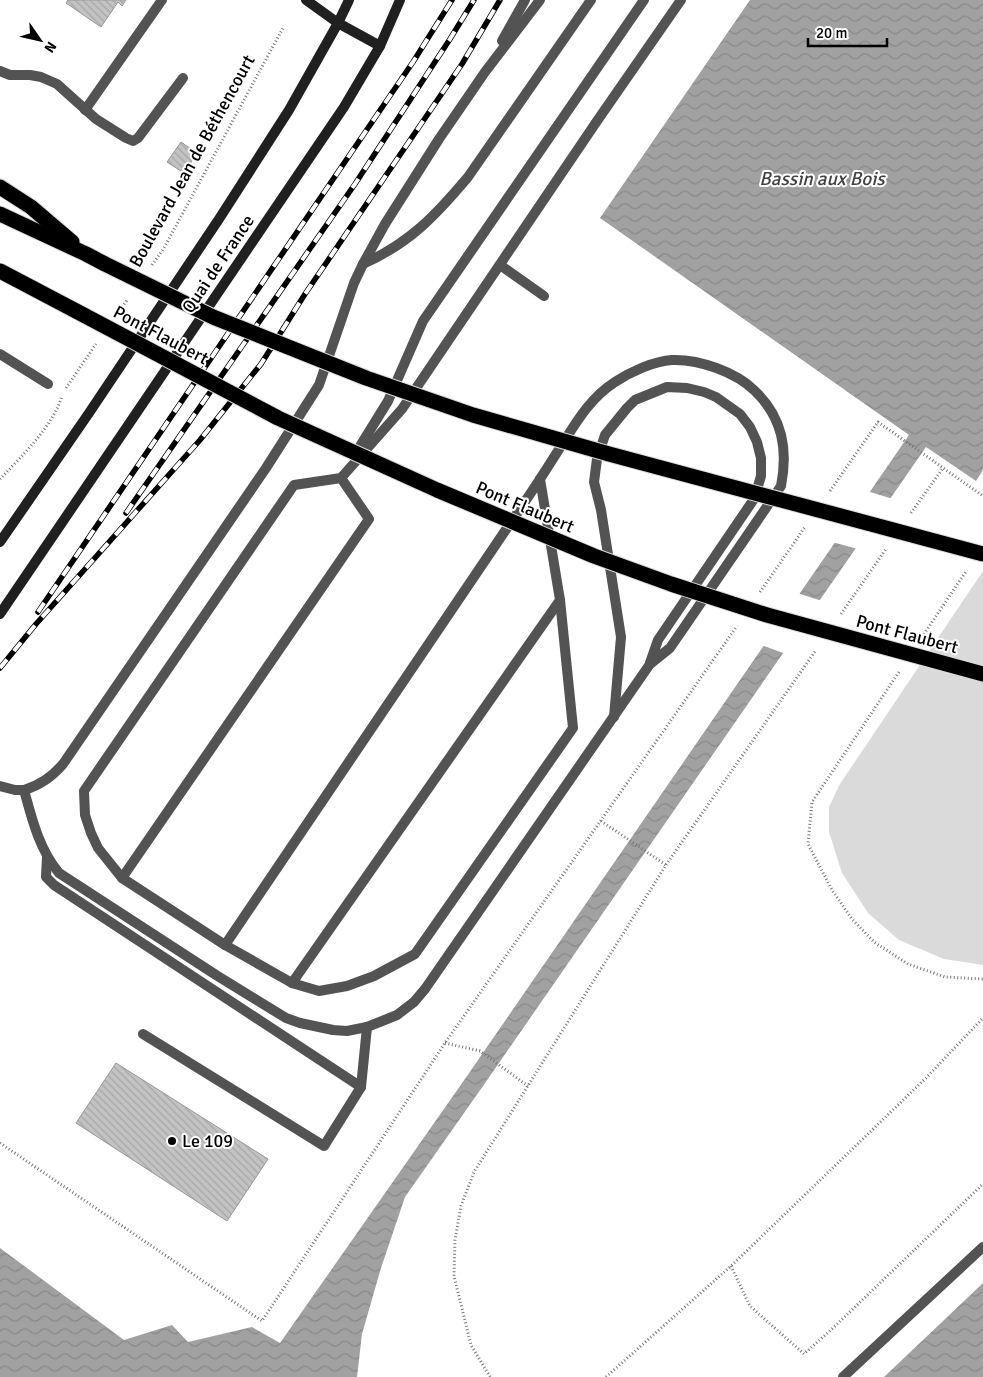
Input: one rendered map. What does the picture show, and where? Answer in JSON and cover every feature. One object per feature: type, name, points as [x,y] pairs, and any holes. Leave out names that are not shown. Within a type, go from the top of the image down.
[{"type":"highway","points":[[0,187],[31,207],[86,254]]},
{"type":"highway","points":[[0,214],[86,254]]},
{"type":"highway","name":"Pont Flaubert","points":[[86,254],[213,317],[366,378],[473,415],[978,559]]},
{"type":"highway","name":"Pont Flaubert","points":[[0,271],[278,418],[437,490],[594,556],[767,616],[983,674]]},
{"type":"main road","points":[[306,0],[338,23],[380,46]]},
{"type":"main road","name":"Quai de France","points":[[0,542],[90,413],[219,219],[289,110],[349,0]]},
{"type":"main road","name":"Quai de France","points":[[0,614],[344,107],[380,46],[400,0]]},
{"type":"street","points":[[85,110],[162,0]]},
{"type":"street","points":[[485,72],[525,0]]},
{"type":"street","points":[[0,786],[24,790],[45,782],[63,764],[266,468],[319,385],[354,284],[385,224],[439,139],[485,72],[540,0]]},
{"type":"street","points":[[363,264],[397,246],[422,227],[448,201],[468,176],[591,0]]},
{"type":"street","points":[[340,478],[388,401],[423,321],[644,0]]},
{"type":"street","points":[[540,479],[560,600],[573,728],[415,954],[374,976],[347,986],[319,991],[292,983],[224,945],[122,878],[98,848],[91,833],[85,814],[84,791],[294,485],[340,478],[402,409],[681,0]]},
{"type":"street","points":[[0,71],[10,75],[41,77],[57,84],[85,110],[133,141],[138,138],[183,78]]},
{"type":"street","points":[[500,265],[544,296]]},
{"type":"street","points":[[0,354],[48,384]]},
{"type":"street","points":[[224,945],[592,400],[614,382],[640,368],[671,360],[690,361],[722,370],[754,390],[773,414],[780,429],[784,447],[784,466],[781,486],[670,648],[650,664]]},
{"type":"street","points":[[24,790],[38,836],[47,856],[59,874],[286,1018],[316,1027],[347,1031],[367,1027],[398,1015],[414,1002],[425,989],[614,718],[650,664],[658,640],[754,499],[761,476],[761,458],[757,442],[750,427],[740,414],[726,403],[704,392],[687,388],[667,387],[635,400],[605,435],[598,459],[594,482],[601,510],[621,637],[614,718]]},
{"type":"street","points":[[122,878],[369,519],[340,478]]},
{"type":"street","points":[[292,983],[560,600]]},
{"type":"street","points":[[47,856],[46,877],[54,885],[361,1087]]},
{"type":"street","points":[[143,1034],[324,1146],[361,1087],[367,1027]]},
{"type":"street","points":[[843,1377],[983,1247]]},
{"type":"path","name":"Boulevard Jean de Béthencourt","points":[[147,271],[164,248],[284,26]]},
{"type":"path","points":[[120,311],[130,295]]},
{"type":"path","points":[[0,478],[26,452],[59,408],[63,393],[97,342]]},
{"type":"path","points":[[827,496],[878,422],[983,496]]},
{"type":"path","points":[[909,516],[943,468]]},
{"type":"path","points":[[760,593],[810,520]]},
{"type":"path","points":[[836,622],[886,549]]},
{"type":"path","points":[[918,643],[978,559]]},
{"type":"path","points":[[0,1143],[262,1321],[445,1043],[737,626]]},
{"type":"path","points":[[490,1377],[471,1344],[454,1276],[455,1240],[461,1206],[474,1172],[666,865],[819,646]]},
{"type":"path","points":[[902,667],[812,802],[808,844],[832,890],[852,919],[874,942],[908,964],[945,977],[983,979]]},
{"type":"path","points":[[601,821],[666,865]]},
{"type":"path","points":[[606,1377],[731,1266],[926,1078],[983,1018]]},
{"type":"path","points":[[445,1043],[480,1051],[528,1086]]},
{"type":"path","points":[[731,1266],[750,1306],[804,1354],[983,1184]]},
{"type":"shaded area","points":[[983,571],[983,965],[944,959],[899,940],[868,913],[842,873],[829,832],[829,807],[840,784]]},
{"type":"water","name":"Bassin aux Bois","points":[[750,0],[983,0],[983,470],[976,481],[926,447],[405,1197],[381,1268],[362,1334],[357,1377],[0,1377],[0,1248],[124,1340],[172,1325],[188,1342],[252,1327],[280,1343],[467,1076],[909,435],[600,218]]},
{"type":"water","points":[[983,1283],[983,1377],[884,1377]]},
{"type":"pier","points":[[867,491],[893,499],[858,549],[832,542]]},
{"type":"pier","points":[[797,593],[822,601],[786,654],[761,645]]},
{"type":"building","points":[[68,0],[126,0],[122,6],[118,2],[101,27],[66,3]]},
{"type":"building","points":[[181,142],[197,153],[184,173],[167,162]]},
{"type":"building","name":"Le 109","points":[[116,1063],[268,1159],[227,1221],[76,1123]]},
{"type":"railway","points":[[38,612],[413,62],[452,0]]},
{"type":"railway","points":[[126,513],[355,184],[474,0]]},
{"type":"railway","points":[[0,668],[36,624],[200,440],[261,364],[305,294],[462,64],[500,0]]},
{"type":"place","name":"Le 109","points":[[172,1141]]}]
